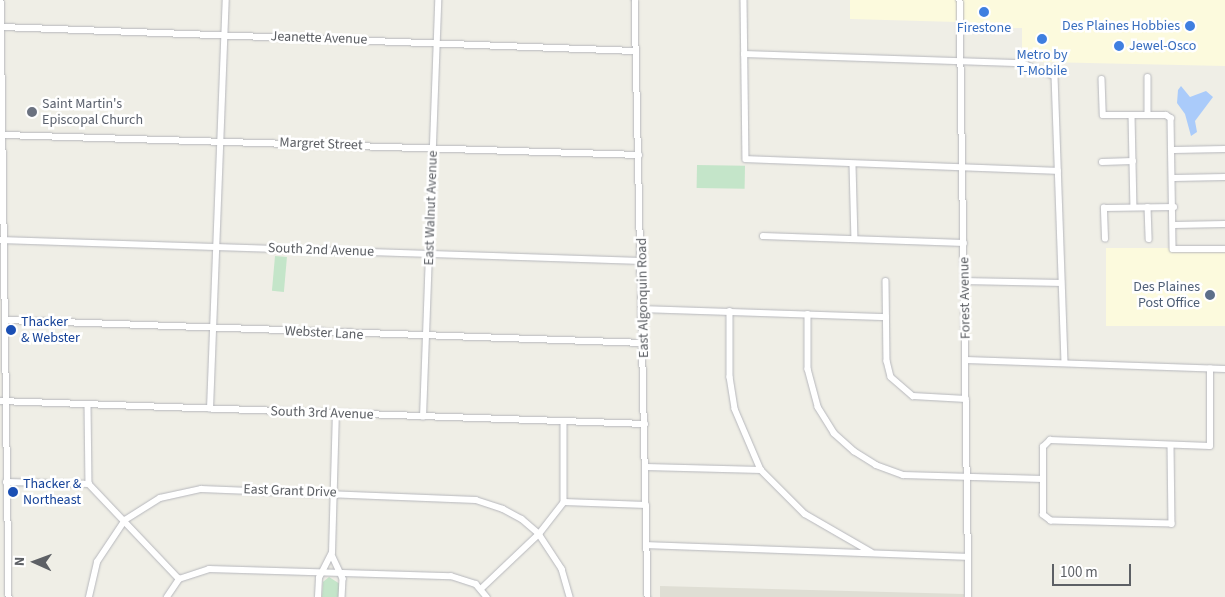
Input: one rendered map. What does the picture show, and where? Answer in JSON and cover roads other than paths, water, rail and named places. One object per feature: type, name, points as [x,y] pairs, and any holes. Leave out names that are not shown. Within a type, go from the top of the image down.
[{"type":"street","points":[[1,0],[4,134],[2,240],[5,320],[3,401],[8,597]]},
{"type":"street","points":[[210,409],[226,0]]},
{"type":"street","name":"East Walnut Avenue","points":[[424,417],[438,0]]},
{"type":"street","name":"East Algonquin Road","points":[[635,0],[644,343],[648,597]]},
{"type":"street","points":[[744,0],[746,159],[853,165],[1058,171]]},
{"type":"street","name":"Forest Avenue","points":[[960,0],[969,597]]},
{"type":"street","name":"Jeanette Avenue","points":[[2,27],[636,51]]},
{"type":"street","points":[[744,54],[1022,63],[1051,73],[1057,82],[1060,284],[1064,296],[1065,364]]},
{"type":"street","points":[[1148,77],[1148,115]]},
{"type":"street","points":[[1102,79],[1103,115],[1148,115],[1171,118],[1174,150],[1173,249],[1225,249]]},
{"type":"street","points":[[1132,115],[1134,207]]},
{"type":"street","name":"Margret Street","points":[[4,134],[639,155]]},
{"type":"street","points":[[1174,150],[1225,150]]},
{"type":"street","points":[[1102,162],[1133,161]]},
{"type":"street","points":[[853,165],[855,239]]},
{"type":"street","points":[[1174,178],[1225,177]]},
{"type":"street","points":[[1148,207],[1148,239]]},
{"type":"street","points":[[1105,239],[1104,208],[1174,207]]},
{"type":"street","points":[[1174,225],[1225,224]]},
{"type":"street","points":[[763,236],[964,243]]},
{"type":"street","name":"South 2nd Avenue","points":[[2,240],[642,261]]},
{"type":"street","points":[[886,281],[888,368],[896,384],[913,396],[966,399]]},
{"type":"street","points":[[965,281],[1060,284]]},
{"type":"street","points":[[643,309],[886,317]]},
{"type":"street","points":[[730,311],[730,378],[735,409],[761,470],[805,514],[872,553]]},
{"type":"street","points":[[808,314],[808,369],[818,407],[834,433],[854,452],[876,465],[903,475],[1043,479]]},
{"type":"street","name":"Webster Lane","points":[[5,320],[426,337],[644,343]]},
{"type":"street","points":[[966,360],[1225,369]]},
{"type":"street","points":[[1171,445],[1172,524],[1046,520],[1043,447],[1046,442],[1171,445],[1210,446],[1210,368]]},
{"type":"street","name":"South 3rd Avenue","points":[[3,401],[645,424]]},
{"type":"street","points":[[88,404],[89,484]]},
{"type":"street","points":[[336,413],[332,553],[342,573],[342,597]]},
{"type":"street","points":[[481,589],[539,534],[564,502],[564,422]]},
{"type":"street","points":[[646,467],[761,470]]},
{"type":"street","points":[[6,482],[89,484],[126,520],[179,579]]},
{"type":"street","name":"East Grant Drive","points":[[89,597],[96,562],[126,520],[160,498],[190,490],[333,493],[476,500],[522,519],[539,534],[562,569],[570,597]]},
{"type":"street","points":[[564,502],[646,505]]},
{"type":"street","points":[[647,545],[968,557]]},
{"type":"street","points":[[318,597],[321,572],[332,553]]},
{"type":"street","points":[[0,560],[8,561]]},
{"type":"street","points":[[167,597],[179,579],[209,569],[452,576],[468,580],[481,589],[487,597]]},
{"type":"water","points":[[1181,86],[1190,97],[1206,91],[1213,97],[1195,121],[1197,132],[1191,136],[1185,114],[1177,103],[1178,90]]},
{"type":"place","name":"Firestone","points":[[984,12]]},
{"type":"place","name":"Des Plaines Hobbies","points":[[1190,26]]},
{"type":"place","name":"Metro by T-Mobile","points":[[1042,39]]},
{"type":"place","name":"Jewel-Osco","points":[[1119,46]]},
{"type":"place","name":"Saint Martin's Episcopal Church","points":[[32,112]]},
{"type":"place","name":"Des Plaines Post Office","points":[[1210,295]]},
{"type":"place","name":"Thacker & Webster","points":[[11,330]]},
{"type":"place","name":"Thacker & Northeast","points":[[13,492]]}]
